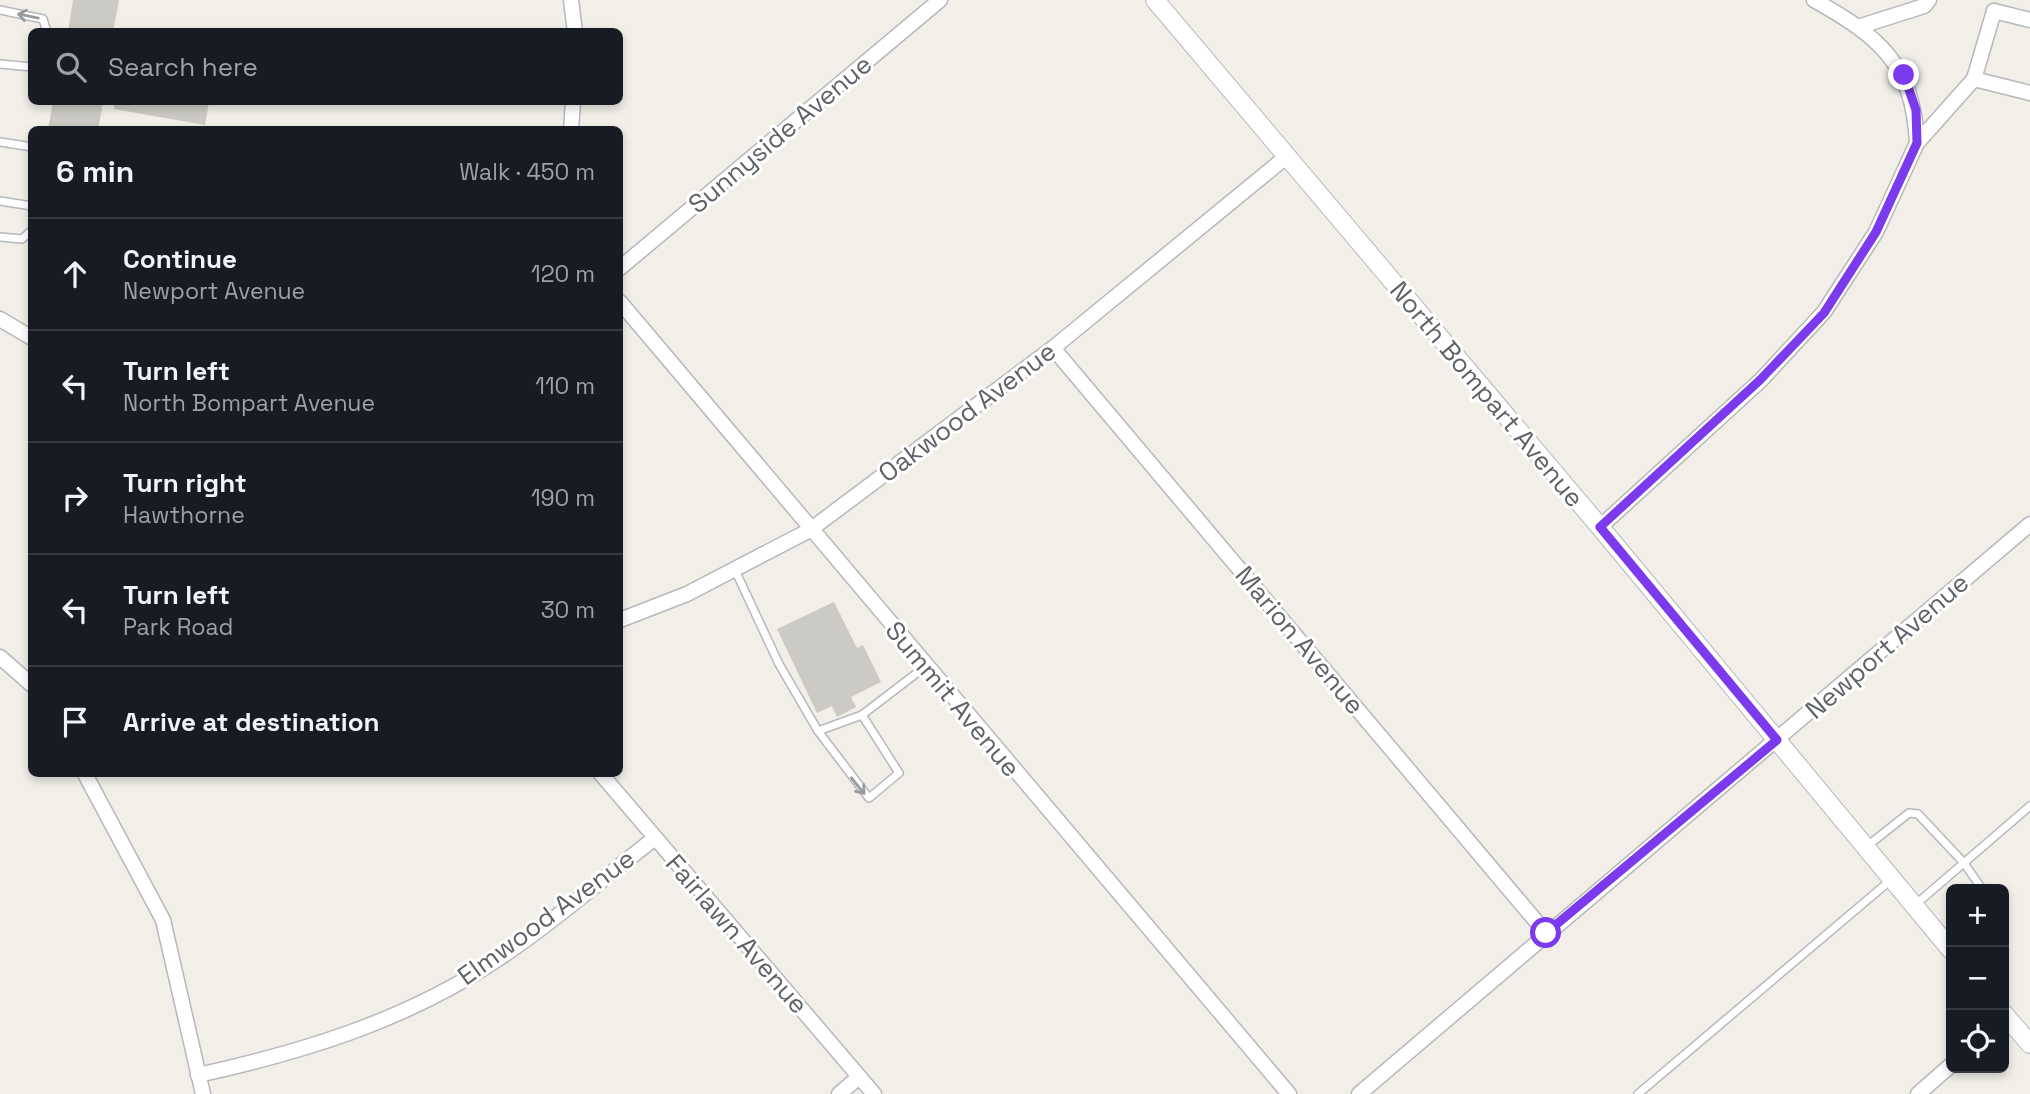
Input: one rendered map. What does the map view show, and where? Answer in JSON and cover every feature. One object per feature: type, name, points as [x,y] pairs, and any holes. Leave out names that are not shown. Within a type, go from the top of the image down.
[{"type":"street","points":[[571,0],[574,28]]},
{"type":"street","name":"Sunnyside Avenue","points":[[623,265],[940,0]]},
{"type":"street","name":"North Bompart Avenue","points":[[1155,0],[1946,941]]},
{"type":"street","points":[[1814,0],[1861,26],[1904,75],[1916,110],[1917,143]]},
{"type":"street","points":[[1861,26],[1924,6],[1930,0]]},
{"type":"street","points":[[1600,527],[1760,380],[1824,313],[1876,232],[1917,143],[1974,79],[1992,5],[2030,20]]},
{"type":"street","points":[[1974,79],[2030,93]]},
{"type":"street","points":[[571,126],[573,105]]},
{"type":"street","name":"Oakwood Avenue","points":[[623,619],[687,594],[810,530],[1053,348],[1286,157]]},
{"type":"street","name":"Summit Avenue","points":[[623,306],[1289,1094]]},
{"type":"street","points":[[0,319],[28,336]]},
{"type":"street","name":"Marion Avenue","points":[[1053,348],[1546,933]]},
{"type":"street","name":"Newport Avenue","points":[[1359,1094],[2030,524]]},
{"type":"street","points":[[0,657],[28,682]]},
{"type":"street","points":[[87,777],[163,920],[203,1094]]},
{"type":"street","name":"Fairlawn Avenue","points":[[604,777],[874,1094]]},
{"type":"street","name":"Elmwood Avenue","points":[[198,1075],[288,1055],[332,1040],[395,1015],[443,991],[494,962],[655,838]]},
{"type":"street","points":[[2009,1021],[2030,1044]]},
{"type":"street","points":[[1918,1094],[1946,1069]]},
{"type":"street","points":[[839,1094],[859,1077]]},
{"type":"lane","points":[[0,10],[43,19],[46,28]]},
{"type":"lane","points":[[0,64],[28,67]]},
{"type":"lane","points":[[0,142],[28,146]]},
{"type":"lane","points":[[0,201],[28,205]]},
{"type":"lane","points":[[0,237],[22,239],[28,234]]},
{"type":"lane","points":[[735,570],[779,664],[818,731],[869,798],[899,773],[862,715]]},
{"type":"lane","points":[[818,731],[862,715],[926,666]]},
{"type":"lane","points":[[1914,905],[2030,806]]},
{"type":"lane","points":[[1866,848],[1909,813],[1917,814],[1964,863],[1979,884]]},
{"type":"lane","points":[[1638,1094],[1892,879]]},
{"type":"building","points":[[73,0],[119,0],[114,28],[69,28]]},
{"type":"building","points":[[52,105],[102,105],[99,126],[49,126]]},
{"type":"building","points":[[114,105],[208,105],[205,125],[114,109]]},
{"type":"building","points":[[834,602],[857,648],[863,645],[881,682],[851,697],[856,707],[837,717],[832,706],[817,713],[777,629]]},
{"type":"route","points":[[1546,933],[1777,740],[1600,527],[1760,380],[1824,313],[1876,232],[1917,143],[1916,110],[1904,75]]}]
